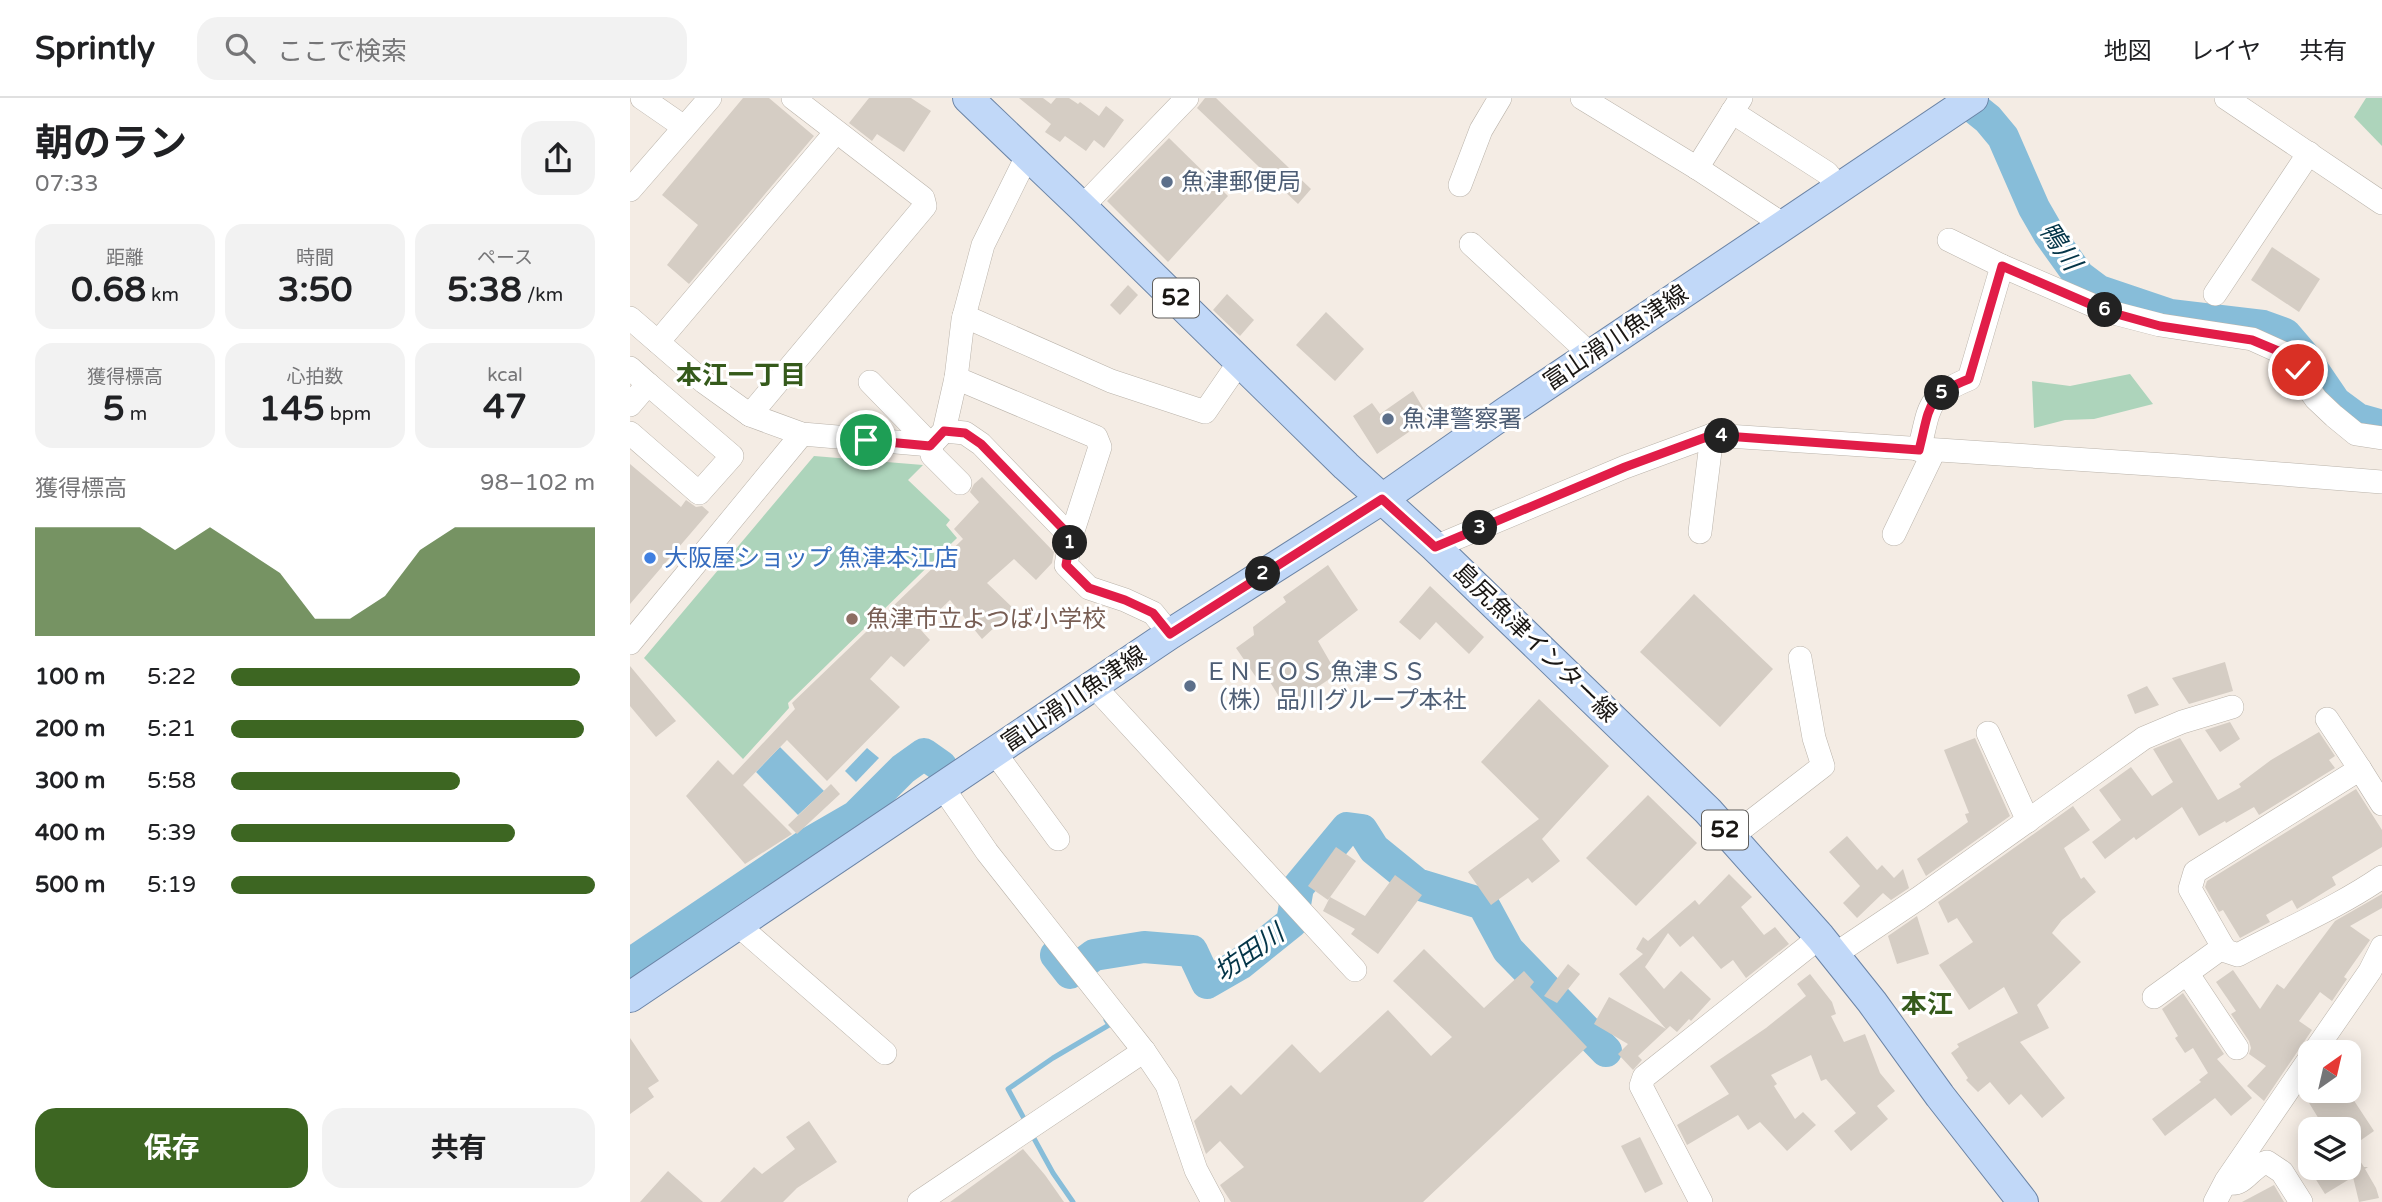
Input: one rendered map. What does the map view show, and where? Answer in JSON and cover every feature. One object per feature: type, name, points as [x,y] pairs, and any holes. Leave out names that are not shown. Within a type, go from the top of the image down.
[{"type":"main road","name":"島尻魚津インター線","points":[[968,98],[1708,811],[1827,946],[2023,1202]]},
{"type":"main road","name":"富山滑川魚津線","points":[[630,998],[1170,634],[1382,499],[1973,98]]},
{"type":"street","points":[[642,98],[684,127]]},
{"type":"street","points":[[630,190],[710,98]]},
{"type":"street","points":[[750,415],[925,206],[923,198],[793,98]]},
{"type":"street","points":[[1082,207],[1187,98]]},
{"type":"street","points":[[1460,184],[1481,130],[1500,98]]},
{"type":"street","points":[[1582,98],[1784,225]]},
{"type":"street","points":[[2226,98],[2382,203]]},
{"type":"street","points":[[1697,168],[1737,105],[1827,173],[1839,188]]},
{"type":"street","points":[[659,342],[836,132]]},
{"type":"street","points":[[2215,295],[2309,153]]},
{"type":"street","points":[[960,483],[932,455],[956,377],[964,316],[983,245],[1028,154]]},
{"type":"street","points":[[1949,240],[2106,311],[2160,326],[2252,340],[2283,353],[2298,370],[2316,399],[2334,416],[2356,434],[2382,438]]},
{"type":"street","points":[[1471,244],[1591,355]]},
{"type":"street","points":[[1894,534],[1926,450],[1932,401],[1949,387],[1969,379],[2002,266]]},
{"type":"street","points":[[964,316],[1111,381],[1205,412],[1240,361]]},
{"type":"street","points":[[630,318],[701,380],[750,415],[802,435],[937,438],[965,433],[981,444],[1071,537]]},
{"type":"street","points":[[630,369],[732,456],[699,493],[630,433]]},
{"type":"street","points":[[956,377],[1096,438],[1100,447],[1071,537],[1066,565],[1089,588],[1153,613],[1170,634]]},
{"type":"street","points":[[677,409],[701,380]]},
{"type":"street","points":[[870,382],[937,438]]},
{"type":"street","points":[[630,405],[648,384]]},
{"type":"street","points":[[630,643],[802,435]]},
{"type":"street","points":[[1700,532],[1712,435]]},
{"type":"street","points":[[1435,547],[1625,467],[1712,435],[2382,482]]},
{"type":"street","points":[[1731,837],[1823,766],[1814,738],[1800,658]]},
{"type":"street","points":[[1094,686],[1354,970]]},
{"type":"street","points":[[1701,1202],[1641,1086],[1644,1077],[1827,946],[1919,898],[2144,738],[2182,722],[2232,707]]},
{"type":"street","points":[[2328,719],[2382,804]]},
{"type":"street","points":[[1988,733],[2028,821]]},
{"type":"street","points":[[995,752],[1058,839]]},
{"type":"street","points":[[2360,769],[2195,872],[2190,889],[2223,947],[2226,951],[2238,955],[2288,928],[2305,922],[2382,877]]},
{"type":"street","points":[[943,788],[987,852],[1144,1051],[1167,1085],[1196,1170],[1213,1202]]},
{"type":"street","points":[[738,925],[885,1053]]},
{"type":"street","points":[[2154,998],[2223,947]]},
{"type":"street","points":[[2322,1040],[2370,971],[2382,947]]},
{"type":"street","points":[[2187,973],[2237,1048]]},
{"type":"street","points":[[919,1202],[1144,1051]]},
{"type":"street","points":[[2215,1202],[2226,1181],[2298,1076]]},
{"type":"street","points":[[2226,1181],[2233,1185],[2240,1183],[2258,1164],[2267,1162],[2281,1172],[2301,1202]]},
{"type":"green space","points":[[2366,98],[2382,98],[2382,146],[2354,117]]},
{"type":"green space","points":[[2130,374],[2153,404],[2094,419],[2065,420],[2034,428],[2032,381],[2070,386]]},
{"type":"green space","points":[[814,456],[923,465],[908,480],[950,520],[946,525],[957,538],[788,703],[789,708],[743,759],[644,658]]},
{"type":"water","points":[[780,747],[824,791],[798,815],[756,772]]},
{"type":"water","points":[[867,748],[879,758],[856,782],[845,771]]},
{"type":"building","points":[[743,98],[769,98],[814,136],[689,284],[667,265],[698,225],[662,195]]},
{"type":"building","points":[[869,98],[911,98],[931,111],[904,152],[877,134],[872,141],[849,123]]},
{"type":"building","points":[[1019,98],[1043,98],[1051,104],[1056,98],[1069,98],[1078,104],[1080,102],[1099,116],[1106,106],[1124,120],[1104,148],[1094,140],[1086,151],[1065,136],[1060,142],[1045,132],[1051,124]]},
{"type":"building","points":[[1205,98],[1216,98],[1311,189],[1298,204],[1197,108]]},
{"type":"building","points":[[1169,138],[1228,196],[1168,262],[1107,201]]},
{"type":"building","points":[[2272,247],[2320,279],[2299,312],[2251,280]]},
{"type":"building","points":[[1128,285],[1138,295],[1120,315],[1110,305]]},
{"type":"building","points":[[1227,294],[1254,320],[1240,336],[1213,310]]},
{"type":"building","points":[[1326,312],[1364,349],[1335,381],[1296,345]]},
{"type":"building","points":[[1413,391],[1429,418],[1377,454],[1353,416],[1372,403],[1380,414]]},
{"type":"building","name":"大阪屋ショップ 魚津本江店","points":[[630,464],[681,507],[686,500],[709,512],[630,604]]},
{"type":"building","points":[[982,477],[1054,552],[1052,563],[1036,580],[1014,559],[987,583],[1014,609],[982,639],[950,600],[920,629],[930,640],[904,667],[891,656],[870,679],[900,707],[827,781],[787,740],[743,785],[792,834],[745,864],[686,796],[718,760],[733,775],[795,709],[792,703],[963,539],[954,529],[979,502],[970,492]]},
{"type":"building","points":[[1328,565],[1358,610],[1318,641],[1337,674],[1286,708],[1265,674],[1258,680],[1236,648],[1254,635],[1253,627],[1286,602],[1283,597]]},
{"type":"building","points":[[1430,586],[1484,637],[1469,654],[1436,622],[1420,640],[1399,622]]},
{"type":"building","points":[[1694,594],[1773,669],[1720,727],[1640,652]]},
{"type":"building","points":[[2225,662],[2233,691],[2189,704],[2172,678]]},
{"type":"building","points":[[630,666],[676,721],[656,737],[630,706]]},
{"type":"building","points":[[2147,686],[2159,705],[2135,714],[2127,695]]},
{"type":"building","points":[[1539,699],[1609,766],[1542,839],[1560,861],[1532,883],[1528,878],[1491,905],[1468,872],[1539,819],[1481,762]]},
{"type":"building","points":[[2230,722],[2240,739],[2220,752],[2205,730]]},
{"type":"building","points":[[2319,732],[2335,756],[2329,760],[2335,768],[2259,815],[2254,807],[2199,836],[2182,807],[2105,859],[2092,842],[2121,820],[2099,790],[2131,767],[2152,796],[2173,782],[2153,749],[2180,738],[2218,800],[2241,787],[2239,784],[2271,760]]},
{"type":"building","points":[[1975,738],[2010,816],[1926,876],[1917,859],[1968,822],[1965,814],[1969,813],[1944,750]]},
{"type":"building","points":[[831,784],[840,794],[797,834],[788,825]]},
{"type":"building","points":[[2356,789],[2382,830],[2382,847],[2332,877],[2336,885],[2297,909],[2292,900],[2266,915],[2270,922],[2240,938],[2223,910],[2219,912],[2205,887],[2207,881]]},
{"type":"building","points":[[1648,795],[1697,843],[1636,906],[1586,858]]},
{"type":"building","points":[[2073,806],[2090,830],[2064,848],[2081,879],[2084,877],[2096,892],[2062,920],[2052,933],[2081,962],[2037,1005],[2049,1028],[2020,1042],[2065,1098],[2042,1118],[2021,1094],[2009,1105],[1990,1082],[1978,1092],[1966,1080],[1968,1078],[1951,1053],[1959,1047],[1957,1044],[2018,1013],[2004,987],[1969,1010],[1939,965],[1973,942],[1957,918],[1948,923],[1938,902]]},
{"type":"building","points":[[1847,836],[1877,870],[1882,865],[1894,878],[1903,869],[1909,888],[1891,900],[1883,893],[1857,918],[1843,903],[1860,886],[1829,852]]},
{"type":"building","points":[[1336,847],[1356,861],[1328,900],[1308,886]]},
{"type":"building","points":[[1729,874],[1752,897],[1741,907],[1764,935],[1775,927],[1789,944],[1746,978],[1733,960],[1721,969],[1693,936],[1680,947],[1668,933],[1645,967],[1664,989],[1681,971],[1711,999],[1677,1032],[1670,1026],[1638,1056],[1642,1060],[1633,1070],[1618,1054],[1628,1044],[1594,1024],[1609,997],[1666,1029],[1619,974],[1643,954],[1636,949],[1643,937],[1648,941],[1695,900],[1699,905]]},
{"type":"building","points":[[1395,875],[1422,895],[1378,954],[1351,934],[1355,929],[1323,911],[1330,897],[1365,916]]},
{"type":"building","points":[[2382,894],[2382,908],[2350,926],[2370,940],[2344,977],[2347,979],[2332,1001],[2320,992],[2299,1021],[2312,1030],[2305,1040],[2298,1040],[2298,1051],[2264,1101],[2247,1086],[2266,1066],[2249,1054],[2249,1041],[2231,1014],[2236,1011],[2216,982],[2233,970],[2260,1009],[2277,984],[2284,989],[2335,921]]},
{"type":"building","points":[[1917,916],[1929,954],[1897,964],[1888,936]]},
{"type":"building","points":[[1424,949],[1484,1008],[1524,971],[1534,982],[1530,987],[1587,1047],[1423,1202],[1231,1202],[1220,1185],[1244,1167],[1220,1141],[1206,1154],[1194,1121],[1231,1085],[1241,1095],[1292,1044],[1320,1073],[1388,1010],[1431,1056],[1452,1037],[1393,981]]},
{"type":"building","points":[[1568,964],[1580,974],[1557,1003],[1544,996]]},
{"type":"building","points":[[1810,974],[1832,1002],[1836,1014],[1831,1016],[1844,1042],[1865,1034],[1880,1073],[1895,1091],[1877,1106],[1888,1119],[1851,1151],[1834,1131],[1856,1113],[1826,1079],[1821,1081],[1811,1055],[1771,1075],[1777,1084],[1774,1086],[1795,1119],[1803,1112],[1816,1125],[1787,1151],[1760,1122],[1748,1130],[1738,1115],[1687,1145],[1677,1125],[1729,1094],[1710,1066],[1766,1028],[1806,996],[1797,984]]},
{"type":"building","points":[[2183,993],[2224,1054],[2217,1059],[2252,1098],[2231,1116],[2215,1098],[2165,1136],[2152,1119],[2201,1082],[2199,1080],[2208,1073],[2193,1048],[2185,1053],[2162,1009]]},
{"type":"building","points":[[630,1038],[659,1081],[648,1088],[654,1097],[630,1114]]},
{"type":"building","points":[[2309,1103],[2356,1103],[2374,1131],[2361,1140],[2361,1117],[2318,1117]]},
{"type":"building","points":[[809,1121],[837,1162],[797,1188],[783,1202],[720,1202],[754,1167],[762,1174],[795,1149],[786,1137]]},
{"type":"building","points":[[1640,1137],[1663,1184],[1645,1193],[1621,1146]]},
{"type":"building","points":[[1023,1149],[1064,1202],[950,1202]]},
{"type":"building","points":[[2361,1162],[2364,1167],[2368,1167],[2365,1169],[2379,1198],[2359,1202],[2354,1180],[2361,1180]]},
{"type":"building","points":[[668,1171],[703,1202],[640,1202]]},
{"type":"building","points":[[2316,1180],[2348,1180],[2325,1194]]},
{"type":"building","points":[[2274,1185],[2284,1202],[2242,1202]]},
{"type":"waterway","name":"鴨川","points":[[1962,98],[1988,119],[2003,137],[2034,208],[2079,276],[2099,291],[2170,315],[2263,326],[2285,334],[2335,402],[2358,419],[2382,426]]},
{"type":"waterway","name":"坊田川","points":[[630,964],[811,842],[856,816],[903,769],[924,754],[941,766]]},
{"type":"waterway","name":"坊田川","points":[[1056,955],[1070,973],[1094,955],[1144,947],[1192,951],[1207,983],[1240,964],[1292,922],[1298,887],[1347,828],[1362,830],[1374,849],[1417,884],[1483,904],[1508,950],[1606,1051]]},
{"type":"waterway","points":[[1027,1124],[1008,1089],[1109,1025],[1106,1020]]},
{"type":"waterway","points":[[1031,1133],[1073,1202]]},
{"type":"place","name":"魚津郵便局","points":[[1167,182]]},
{"type":"place","name":"魚津警察署","points":[[1388,419]]},
{"type":"place","name":"大阪屋ショップ 魚津本江店","points":[[650,558]]},
{"type":"place","name":"魚津市立よつば小学校","points":[[852,619]]},
{"type":"place","name":"ＥＮＥＯＳ 魚津ＳＳ （株）品川グループ本社","points":[[1190,686]]},
{"type":"district","name":"本江一丁目","points":[[741,375]]},
{"type":"district","name":"本江","points":[[1927,1004]]},
{"type":"route","points":[[866,440],[930,446],[944,431],[965,433],[981,444],[1071,537],[1066,565],[1089,588],[1153,613],[1170,634],[1382,499],[1435,547],[1625,467],[1712,435],[1919,450],[1932,401],[1949,387],[1969,379],[2002,266],[2106,311],[2160,326],[2252,340],[2283,353],[2298,370]]}]
